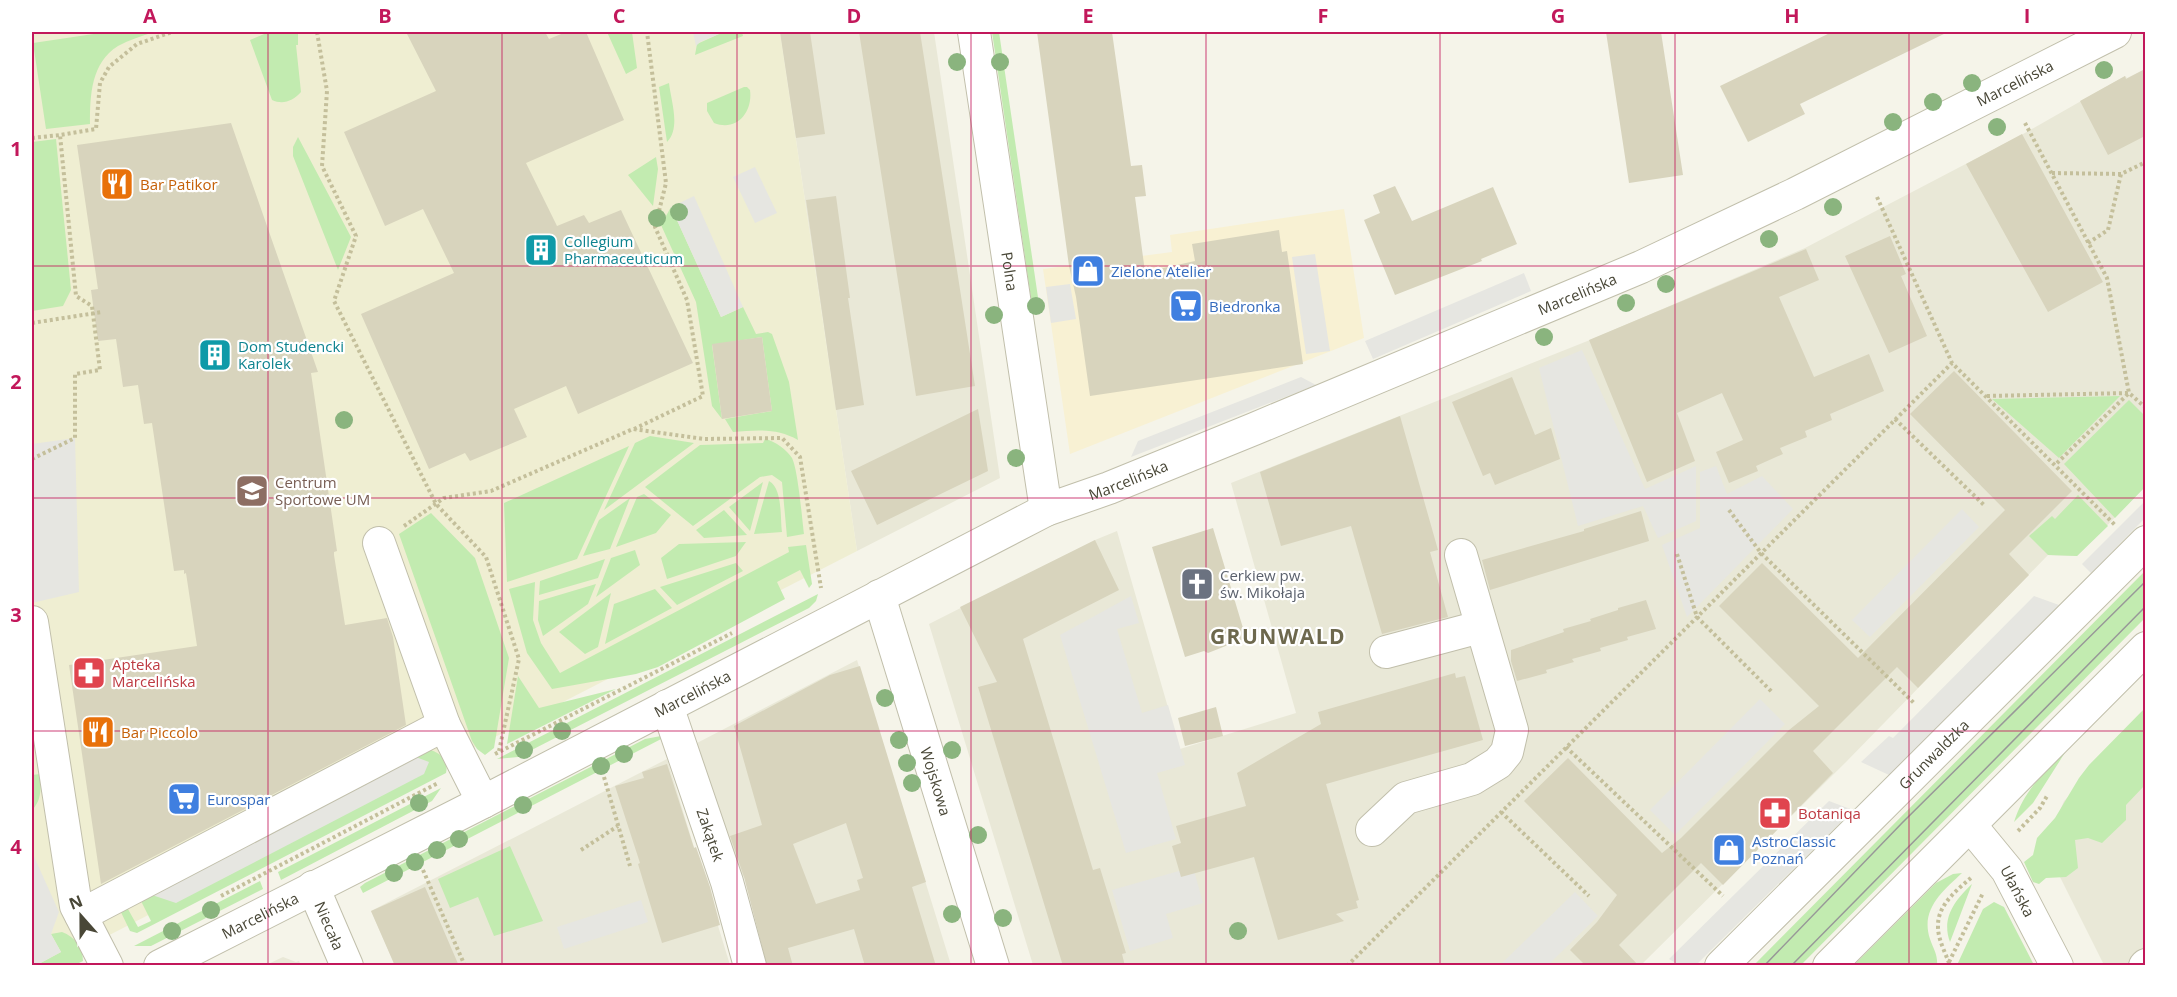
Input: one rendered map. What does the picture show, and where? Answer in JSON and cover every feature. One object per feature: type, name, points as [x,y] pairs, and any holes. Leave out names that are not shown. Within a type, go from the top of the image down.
[{"type":"street","name":"Polna","points":[[974,32],[1046,510]]},
{"type":"street","name":"Marcelińska","points":[[160,966],[313,886],[483,802],[1046,510],[1109,488],[1641,267],[1795,194],[2115,32]]},
{"type":"street","name":"Grunwaldzka","points":[[1721,966],[2145,542]]},
{"type":"street","points":[[379,543],[444,725],[483,802]]},
{"type":"street","points":[[1372,830],[1406,798],[1472,779],[1498,763],[1508,753],[1512,730],[1480,627],[1461,555]]},
{"type":"street","name":"Wojskowa","points":[[879,596],[993,966]]},
{"type":"street","points":[[32,622],[76,906],[107,966]]},
{"type":"street","points":[[1386,652],[1480,627]]},
{"type":"street","points":[[1829,966],[2145,648]]},
{"type":"street","name":"Zakątek","points":[[667,706],[727,882],[750,966]]},
{"type":"street","points":[[81,915],[444,725]]},
{"type":"street","name":"Ułańska","points":[[1970,825],[2001,862],[2056,966]]},
{"type":"street","name":"Niecała","points":[[313,886],[347,966]]},
{"type":"path","points":[[32,138],[96,129],[100,83],[110,67],[137,44],[172,32]]},
{"type":"path","points":[[317,32],[327,91],[322,166],[356,236],[334,301],[436,504],[486,557],[519,659],[499,752]]},
{"type":"path","points":[[379,543],[444,498],[490,491],[703,396],[687,300],[655,227],[666,183],[647,32]]},
{"type":"path","points":[[2025,123],[2107,278],[2129,393],[2145,408]]},
{"type":"path","points":[[32,459],[75,438],[75,374],[100,370],[91,314],[92,306],[76,296],[60,135]]},
{"type":"path","points":[[2051,173],[2121,174],[2145,162]]},
{"type":"path","points":[[2088,243],[2108,230],[2121,174]]},
{"type":"path","points":[[1877,197],[1952,363],[2115,525]]},
{"type":"path","points":[[32,322],[102,312]]},
{"type":"path","points":[[1347,966],[1952,363]]},
{"type":"path","points":[[1987,396],[2129,393]]},
{"type":"path","points":[[2055,465],[2129,393]]},
{"type":"path","points":[[1895,419],[1985,506]]},
{"type":"path","points":[[633,429],[704,439],[782,438],[800,457],[820,588],[828,585]]},
{"type":"path","points":[[1729,510],[1761,553],[1915,704]]},
{"type":"path","points":[[1677,554],[1697,617],[1773,693]]},
{"type":"path","points":[[215,899],[738,630]]},
{"type":"path","points":[[1566,747],[1723,896]]},
{"type":"path","points":[[604,777],[630,866]]},
{"type":"path","points":[[1948,964],[1982,894],[2049,792]]},
{"type":"path","points":[[1501,812],[1589,896]]},
{"type":"path","points":[[581,850],[618,826]]},
{"type":"path","points":[[1948,964],[1938,927],[1940,911],[1952,895],[2001,862]]},
{"type":"path","points":[[423,870],[465,966]]},
{"type":"shaded area","points":[[32,32],[780,32],[857,551],[51,965],[32,965]]},
{"type":"shaded area","points":[[693,32],[718,32],[719,34],[696,46]]},
{"type":"shaded area","points":[[780,32],[934,32],[1000,478],[857,551]]},
{"type":"shaded area","points":[[2145,69],[2145,487],[2077,556],[2048,555],[1846,762],[1641,965],[1033,965],[929,624],[1117,531],[1180,749],[1296,713],[1231,483],[1590,340],[1805,248],[2023,134],[2125,76],[2127,78]]},
{"type":"shaded area","points":[[755,167],[777,213],[755,223],[733,177]]},
{"type":"shaded area","points":[[694,196],[743,307],[721,317],[671,207]]},
{"type":"shaded area","points":[[1344,209],[1364,338],[1070,454],[1043,269],[1172,252],[1170,235]]},
{"type":"shaded area","points":[[1315,254],[1330,351],[1306,354],[1292,257]]},
{"type":"shaded area","points":[[1524,273],[1531,291],[1373,359],[1365,341]]},
{"type":"shaded area","points":[[1070,284],[1076,319],[1051,323],[1046,287]]},
{"type":"shaded area","points":[[1582,350],[1645,489],[1696,466],[1696,521],[1658,538],[1643,506],[1578,526],[1539,368]]},
{"type":"shaded area","points":[[1301,377],[1316,385],[1131,457],[1138,441]]},
{"type":"shaded area","points":[[75,438],[79,592],[32,603],[32,444]]},
{"type":"shaded area","points":[[1716,466],[1727,494],[1762,476],[1793,509],[1687,617],[1662,545],[1700,528],[1700,472]]},
{"type":"shaded area","points":[[2145,501],[2145,518],[2091,573],[2082,564]]},
{"type":"shaded area","points":[[1962,509],[1979,527],[1870,637],[1852,620]]},
{"type":"shaded area","points":[[1131,596],[1139,623],[1117,629],[1142,713],[1168,705],[1185,765],[1157,773],[1176,839],[1126,853],[1060,635]]},
{"type":"shaded area","points":[[2034,596],[2059,605],[1889,775],[1861,762],[1889,736],[1893,738]]},
{"type":"shaded area","points":[[857,660],[951,965],[766,965],[767,946],[747,880],[736,869],[697,743]]},
{"type":"shaded area","points":[[1760,699],[1785,724],[1675,835],[1650,810]]},
{"type":"shaded area","points":[[2145,721],[2145,965],[2104,965],[2054,865],[2049,837],[2064,801]]},
{"type":"shaded area","points":[[408,754],[429,762],[424,774],[176,903],[143,892]]},
{"type":"shaded area","points":[[667,759],[730,965],[395,965],[371,911]]},
{"type":"shaded area","points":[[1829,801],[1853,810],[1696,965],[1679,965],[1669,959]]},
{"type":"shaded area","points":[[32,852],[59,912],[51,934],[61,952],[35,966],[32,965]]},
{"type":"shaded area","points":[[1193,867],[1203,903],[1166,914],[1173,938],[1130,951],[1112,890]]},
{"type":"shaded area","points":[[1575,892],[1598,916],[1548,965],[1500,965]]},
{"type":"shaded area","points":[[641,900],[648,922],[564,949],[557,927]]},
{"type":"shaded area","points":[[283,957],[299,961],[301,965],[266,965]]},
{"type":"green space","points":[[107,32],[154,32],[118,46],[102,61],[94,80],[90,124],[46,129],[33,43]]},
{"type":"green space","points":[[269,32],[298,32],[298,45],[296,45],[301,92],[288,101],[272,100],[250,40]]},
{"type":"green space","points":[[607,32],[632,32],[637,68],[626,74]]},
{"type":"green space","points":[[718,32],[742,32],[743,36],[695,55],[697,44],[719,34]]},
{"type":"green space","points":[[992,32],[999,32],[1040,311],[1033,312]]},
{"type":"green space","points":[[669,83],[674,129],[667,142],[659,87]]},
{"type":"green space","points":[[744,87],[750,90],[750,98],[749,106],[742,118],[730,125],[714,123],[707,111],[707,103]]},
{"type":"green space","points":[[298,137],[351,237],[338,270],[293,156],[293,147]]},
{"type":"green space","points":[[56,139],[71,290],[63,306],[32,311],[32,142]]},
{"type":"green space","points":[[656,157],[658,169],[653,206],[628,175]]},
{"type":"green space","points":[[671,207],[721,317],[743,307],[756,334],[768,332],[772,334],[789,382],[798,440],[782,433],[759,430],[733,432],[725,419],[772,411],[762,337],[712,345],[722,419],[712,406],[696,302],[661,225]]},
{"type":"green space","points":[[2120,396],[2059,458],[1992,399]]},
{"type":"green space","points":[[2129,400],[2145,416],[2145,487],[2115,518],[2064,464]]},
{"type":"green space","points":[[650,436],[694,443],[604,510],[635,443]]},
{"type":"green space","points":[[765,439],[780,446],[792,458],[798,483],[804,534],[787,537],[782,482],[772,475],[760,477],[693,526],[645,487],[700,445],[763,443]]},
{"type":"green space","points":[[629,446],[577,559],[507,582],[504,503]]},
{"type":"green space","points":[[769,481],[777,490],[779,497],[782,532],[754,534]]},
{"type":"green space","points":[[763,482],[750,531],[729,507]]},
{"type":"green space","points":[[644,494],[671,515],[656,533],[616,547],[637,497]]},
{"type":"green space","points":[[2078,495],[2108,526],[2077,556],[2048,555],[2029,536],[2052,516],[2055,519]]},
{"type":"green space","points":[[630,498],[610,549],[583,556],[599,520]]},
{"type":"green space","points":[[724,510],[747,535],[704,538],[696,530]]},
{"type":"green space","points":[[431,513],[475,558],[509,658],[494,748],[485,755],[472,741],[399,534]]},
{"type":"green space","points":[[746,542],[736,556],[667,579],[661,558],[679,544]]},
{"type":"green space","points":[[806,545],[812,584],[809,588],[800,570],[777,582],[785,599],[658,667],[636,674],[552,689],[527,653],[509,589],[535,582],[533,620],[541,643],[560,673],[789,552],[788,547]]},
{"type":"green space","points":[[635,550],[640,565],[596,597],[611,558]]},
{"type":"green space","points":[[605,559],[598,578],[539,595],[540,581]]},
{"type":"green space","points":[[736,563],[743,571],[677,605],[660,587]]},
{"type":"green space","points":[[2145,571],[2145,618],[1801,965],[1754,965]]},
{"type":"green space","points":[[596,584],[588,604],[543,636],[538,620],[539,601]]},
{"type":"green space","points":[[655,589],[672,608],[605,644],[614,604]]},
{"type":"green space","points":[[611,593],[598,647],[585,654],[559,632]]},
{"type":"green space","points":[[818,594],[816,601],[809,608],[518,757],[497,759]]},
{"type":"green space","points":[[518,676],[539,708],[616,689],[507,744]]},
{"type":"green space","points":[[2145,708],[2145,785],[2126,805],[2126,820],[2102,843],[2088,838],[2075,840],[2078,868],[2066,877],[2046,878],[2039,884],[2033,882],[2024,862],[2033,855],[2037,838],[2055,818],[2089,765]]},
{"type":"green space","points":[[665,737],[363,893],[360,887],[365,883],[645,739]]},
{"type":"green space","points":[[428,749],[443,757],[447,768],[446,773],[137,933],[130,931],[118,906],[124,902],[138,927],[151,921],[138,895],[408,754]]},
{"type":"green space","points":[[2066,751],[2033,803],[2014,822],[2029,792]]},
{"type":"green space","points":[[40,774],[39,798],[32,810],[32,775]]},
{"type":"green space","points":[[441,788],[432,801],[281,880],[278,872]]},
{"type":"green space","points":[[510,846],[543,921],[494,936],[478,897],[450,908],[438,879]]},
{"type":"green space","points":[[1962,873],[1935,902],[1928,919],[1930,939],[1937,965],[1854,965],[1936,883],[1953,874]]},
{"type":"green space","points":[[260,881],[263,889],[151,946],[134,946]]},
{"type":"green space","points":[[1972,884],[1950,942],[1947,925],[1951,910]]},
{"type":"green space","points":[[1994,902],[2004,907],[2034,965],[1957,965],[1983,909]]},
{"type":"green space","points":[[62,932],[77,943],[82,951],[83,961],[75,965],[35,966],[61,952],[51,934]]},
{"type":"building","name":"Collegium Pharmaceuticum","points":[[406,32],[545,32],[549,39],[566,32],[586,32],[624,120],[526,163],[557,226],[584,215],[589,223],[621,210],[693,363],[578,414],[566,386],[514,409],[527,437],[470,461],[465,453],[429,469],[361,314],[454,273],[423,209],[385,226],[344,132],[436,91]]},
{"type":"building","points":[[780,32],[810,32],[825,134],[796,138]]},
{"type":"building","points":[[859,32],[920,32],[975,386],[916,396]]},
{"type":"building","points":[[1037,32],[1112,32],[1131,166],[1142,165],[1146,196],[1135,197],[1145,272],[1195,261],[1192,244],[1279,230],[1282,252],[1287,251],[1303,364],[1090,396],[1076,297],[1069,266]]},
{"type":"building","points":[[1606,32],[1661,32],[1683,175],[1629,183]]},
{"type":"building","points":[[1832,32],[1948,32],[1800,104],[1805,114],[1748,142],[1720,86]]},
{"type":"building","points":[[2145,69],[2145,136],[2108,155],[2080,101],[2125,76],[2126,79]]},
{"type":"building","points":[[231,123],[318,372],[311,373],[337,551],[334,555],[345,625],[387,618],[393,637],[406,725],[101,884],[69,665],[197,646],[186,573],[184,574],[184,570],[174,571],[152,423],[144,424],[138,385],[123,387],[116,339],[98,341],[91,290],[98,289],[77,145]]},
{"type":"building","points":[[2022,134],[2103,282],[2048,312],[1966,164]]},
{"type":"building","points":[[1395,186],[1412,221],[1493,187],[1517,244],[1481,259],[1482,261],[1395,295],[1364,220],[1380,213],[1373,195]]},
{"type":"building","points":[[836,196],[864,405],[836,410],[806,200]]},
{"type":"building","points":[[1890,236],[1906,274],[1901,276],[1927,336],[1889,353],[1845,256]]},
{"type":"building","points":[[1806,249],[1819,280],[1779,297],[1814,377],[1869,354],[1884,391],[1830,414],[1832,420],[1805,431],[1807,437],[1780,448],[1783,454],[1756,466],[1758,471],[1729,483],[1716,452],[1743,440],[1722,393],[1677,413],[1695,461],[1647,482],[1589,340]]},
{"type":"building","points":[[762,337],[772,411],[722,419],[712,344]]},
{"type":"building","points":[[1954,371],[2072,491],[2009,554],[2029,575],[1918,688],[1897,667],[1813,751],[1833,773],[1723,885],[1701,863],[1619,945],[1639,966],[1586,966],[1570,950],[1597,922],[1617,895],[1524,801],[1568,758],[1662,853],[1681,838],[1789,730],[1819,706],[1719,606],[1762,563],[1858,658],[2005,510],[1910,414]]},
{"type":"building","points":[[1512,377],[1535,435],[1551,428],[1560,459],[1495,485],[1490,473],[1483,476],[1452,402]]},
{"type":"building","points":[[978,409],[988,471],[877,525],[851,471]]},
{"type":"building","points":[[1400,416],[1438,550],[1430,552],[1448,617],[1382,634],[1351,526],[1281,546],[1260,472]]},
{"type":"building","points":[[1641,511],[1649,541],[1490,590],[1482,560],[1584,531],[1584,529]]},
{"type":"building","name":"Cerkiew pw. św. Mikołaja","points":[[1213,528],[1246,638],[1208,653],[1204,651],[1185,657],[1152,547]]},
{"type":"building","points":[[1095,540],[1119,590],[1023,639],[1093,870],[1100,868],[1126,953],[1122,954],[1125,966],[1063,966],[978,687],[997,682],[960,607]]},
{"type":"building","points":[[1646,600],[1656,629],[1627,637],[1628,640],[1600,648],[1601,651],[1572,659],[1574,662],[1546,670],[1547,673],[1517,681],[1511,661],[1511,650],[1564,632],[1563,629],[1591,621],[1590,619],[1618,610],[1618,608]]},
{"type":"building","points":[[860,666],[926,882],[912,887],[936,966],[865,966],[854,929],[788,948],[793,966],[767,966],[744,877],[730,836],[762,825],[734,726],[830,675]],"holes":[[[846,823],[863,878],[857,880],[860,890],[816,904],[793,844]]]},
{"type":"building","points":[[1455,673],[1456,678],[1465,676],[1483,740],[1326,784],[1359,900],[1356,901],[1358,908],[1336,914],[1344,921],[1278,940],[1254,857],[1181,877],[1172,846],[1181,843],[1176,826],[1246,806],[1237,773],[1321,724],[1318,712]]},
{"type":"building","points":[[1216,707],[1223,736],[1185,746],[1178,718]]},
{"type":"building","points":[[667,764],[694,848],[696,847],[710,887],[720,925],[662,943],[638,864],[640,863],[615,786],[644,778],[642,772]]},
{"type":"building","points":[[425,887],[459,966],[395,966],[371,911]]},
{"type":"tram line","points":[[1764,966],[1902,823],[2146,581]]},
{"type":"tram line","points":[[1791,966],[2146,606]]},
{"type":"place","name":"Bar Patikor","points":[[117,184]]},
{"type":"place","name":"Collegium Pharmaceuticum","points":[[541,250]]},
{"type":"place","name":"Zielone Atelier","points":[[1088,271]]},
{"type":"place","name":"Biedronka","points":[[1186,306]]},
{"type":"place","name":"Dom Studencki Karolek","points":[[215,355]]},
{"type":"place","name":"Centrum Sportowe UM","points":[[252,491]]},
{"type":"place","name":"Cerkiew pw. św. Mikołaja","points":[[1197,584]]},
{"type":"place","name":"Apteka Marcelińska","points":[[89,673]]},
{"type":"place","name":"Bar Piccolo","points":[[98,732]]},
{"type":"place","name":"Eurospar","points":[[184,799]]},
{"type":"place","name":"Botaniqa","points":[[1775,813]]},
{"type":"place","name":"AstroClassic Poznań","points":[[1729,850]]},
{"type":"district","name":"GRUNWALD","points":[[1278,636]]}]
